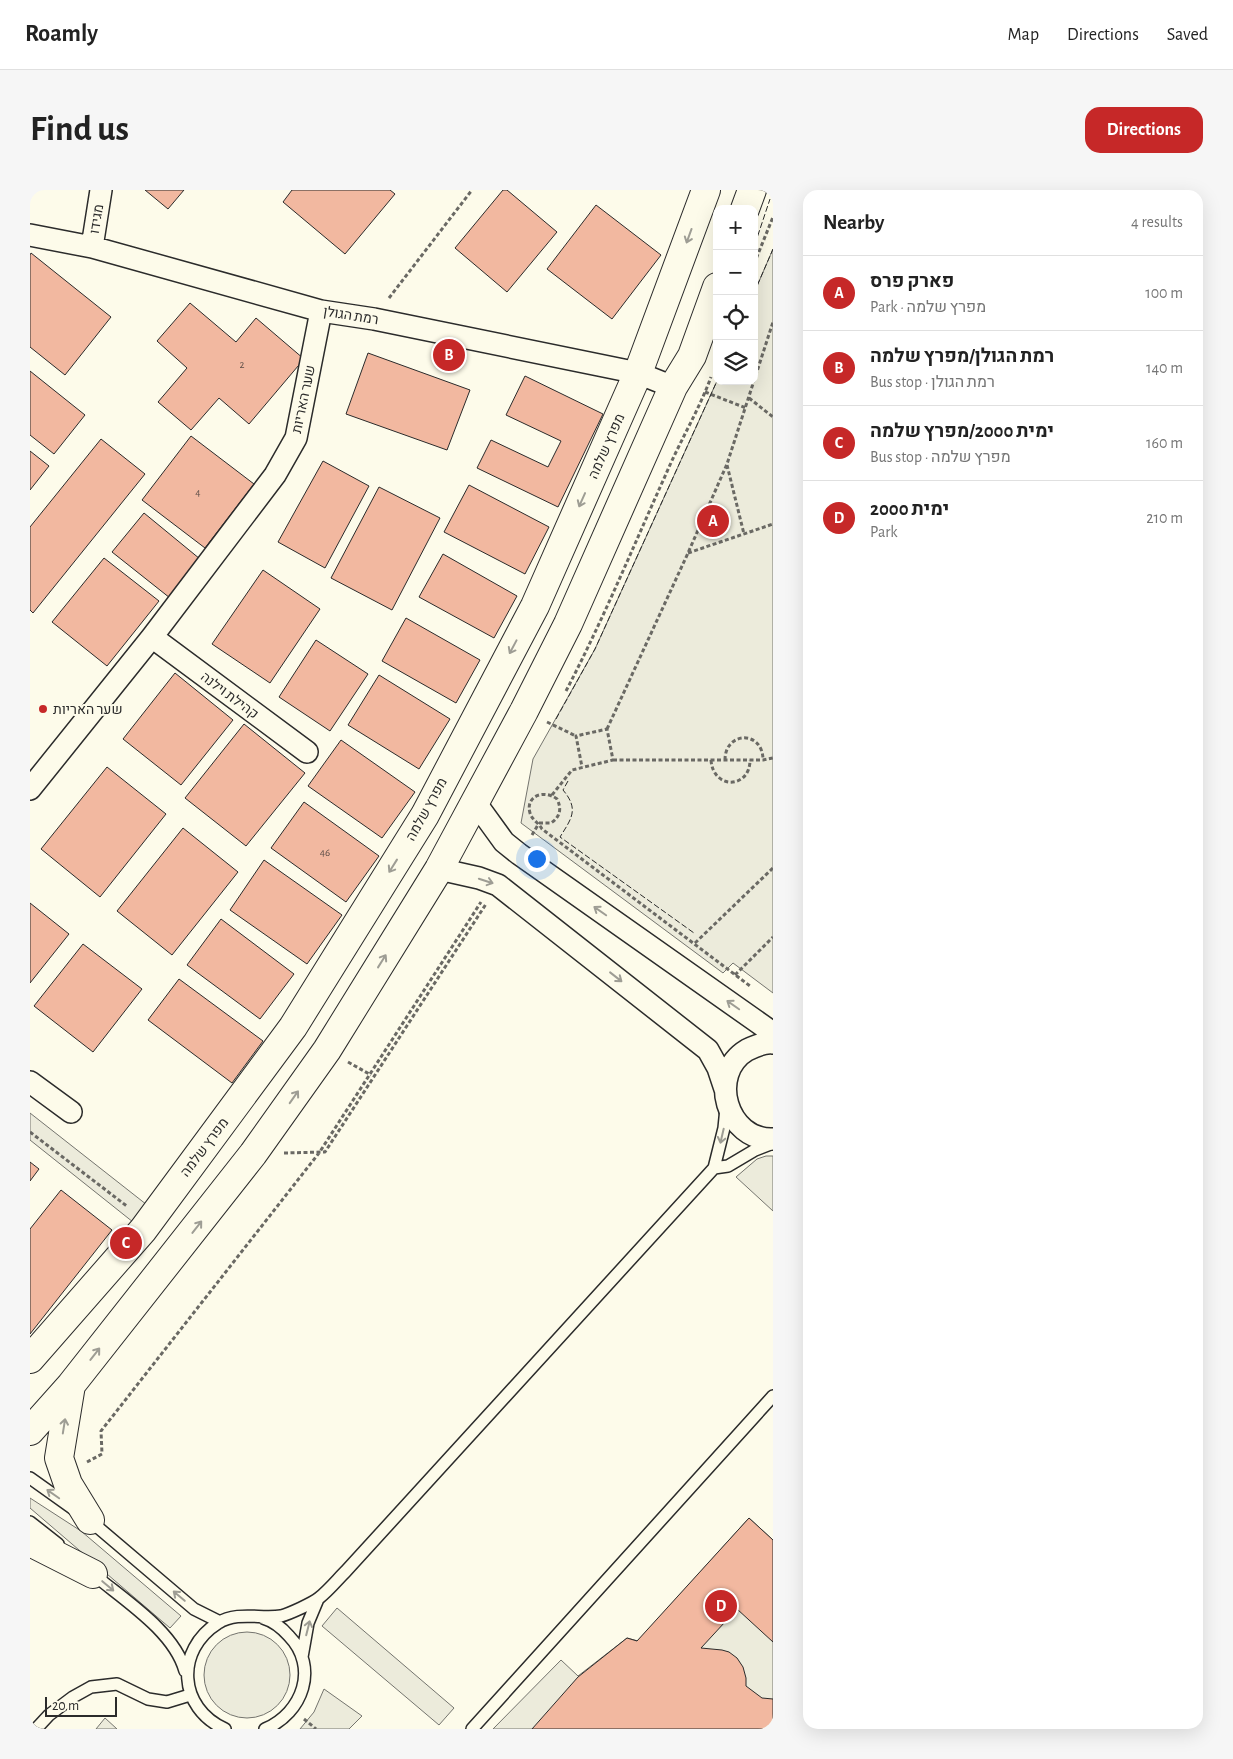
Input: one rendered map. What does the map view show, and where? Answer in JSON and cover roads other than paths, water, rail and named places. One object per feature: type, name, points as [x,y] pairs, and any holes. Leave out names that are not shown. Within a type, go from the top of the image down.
[{"type":"street","name":"מגידו","points":[[92,248],[101,190]]},
{"type":"street","name":"מפרץ שלמה","points":[[30,1359],[148,1222],[293,1027],[425,815],[535,606],[638,373],[706,190]]},
{"type":"street","points":[[746,205],[752,190]]},
{"type":"street","name":"רמת הגולן","points":[[30,236],[92,248],[321,311],[374,319],[638,373],[673,387]]},
{"type":"street","points":[[30,1432],[71,1384],[253,1154],[327,1050],[439,869],[524,711],[568,624],[673,387],[692,356],[714,295]]},
{"type":"street","name":"שער האריות","points":[[30,789],[152,637],[275,475],[296,438],[321,311]]},
{"type":"street","name":"קהילת וילנה","points":[[152,637],[307,752]]},
{"type":"street","points":[[475,802],[504,842],[519,854],[773,1033]]},
{"type":"street","points":[[439,869],[479,878],[498,885],[708,1050],[718,1068],[732,1117],[742,1128],[755,1136],[773,1139]]},
{"type":"street","points":[[726,1096],[727,1076],[733,1063],[743,1053],[755,1046],[773,1043]]},
{"type":"street","points":[[30,1082],[71,1112]]},
{"type":"street","points":[[71,1384],[59,1458],[68,1484],[90,1520]]},
{"type":"street","points":[[30,1542],[94,1574]]},
{"type":"lane","points":[[187,1678],[189,1661],[195,1645],[206,1632],[220,1622],[235,1616],[283,1616],[318,1599],[346,1571],[714,1168],[724,1128],[726,1096]]},
{"type":"lane","points":[[714,1168],[728,1166],[755,1150],[773,1143]]},
{"type":"lane","points":[[472,1729],[773,1396]]},
{"type":"lane","points":[[30,1478],[90,1520],[194,1609],[220,1622]]},
{"type":"lane","points":[[30,1522],[163,1632],[182,1657],[190,1695],[196,1707],[207,1719],[225,1729]]},
{"type":"lane","points":[[266,1729],[278,1724],[291,1711],[301,1694],[304,1676],[302,1658],[308,1623],[318,1599]]},
{"type":"lane","points":[[252,1616],[268,1620],[282,1628],[294,1641],[302,1658]]},
{"type":"lane","points":[[36,1729],[49,1715],[73,1697],[91,1687],[117,1684],[148,1699],[167,1702],[190,1695]]},
{"type":"place","name":"רמת הגולן/מפרץ שלמה","points":[[449,355]]},
{"type":"place","name":"פארק פרס","points":[[713,521]]},
{"type":"place","name":"שער האריות","points":[[43,709]]},
{"type":"place","name":"ימית 2000/מפרץ שלמה","points":[[126,1243]]},
{"type":"place","name":"ימית 2000","points":[[721,1606]]}]
